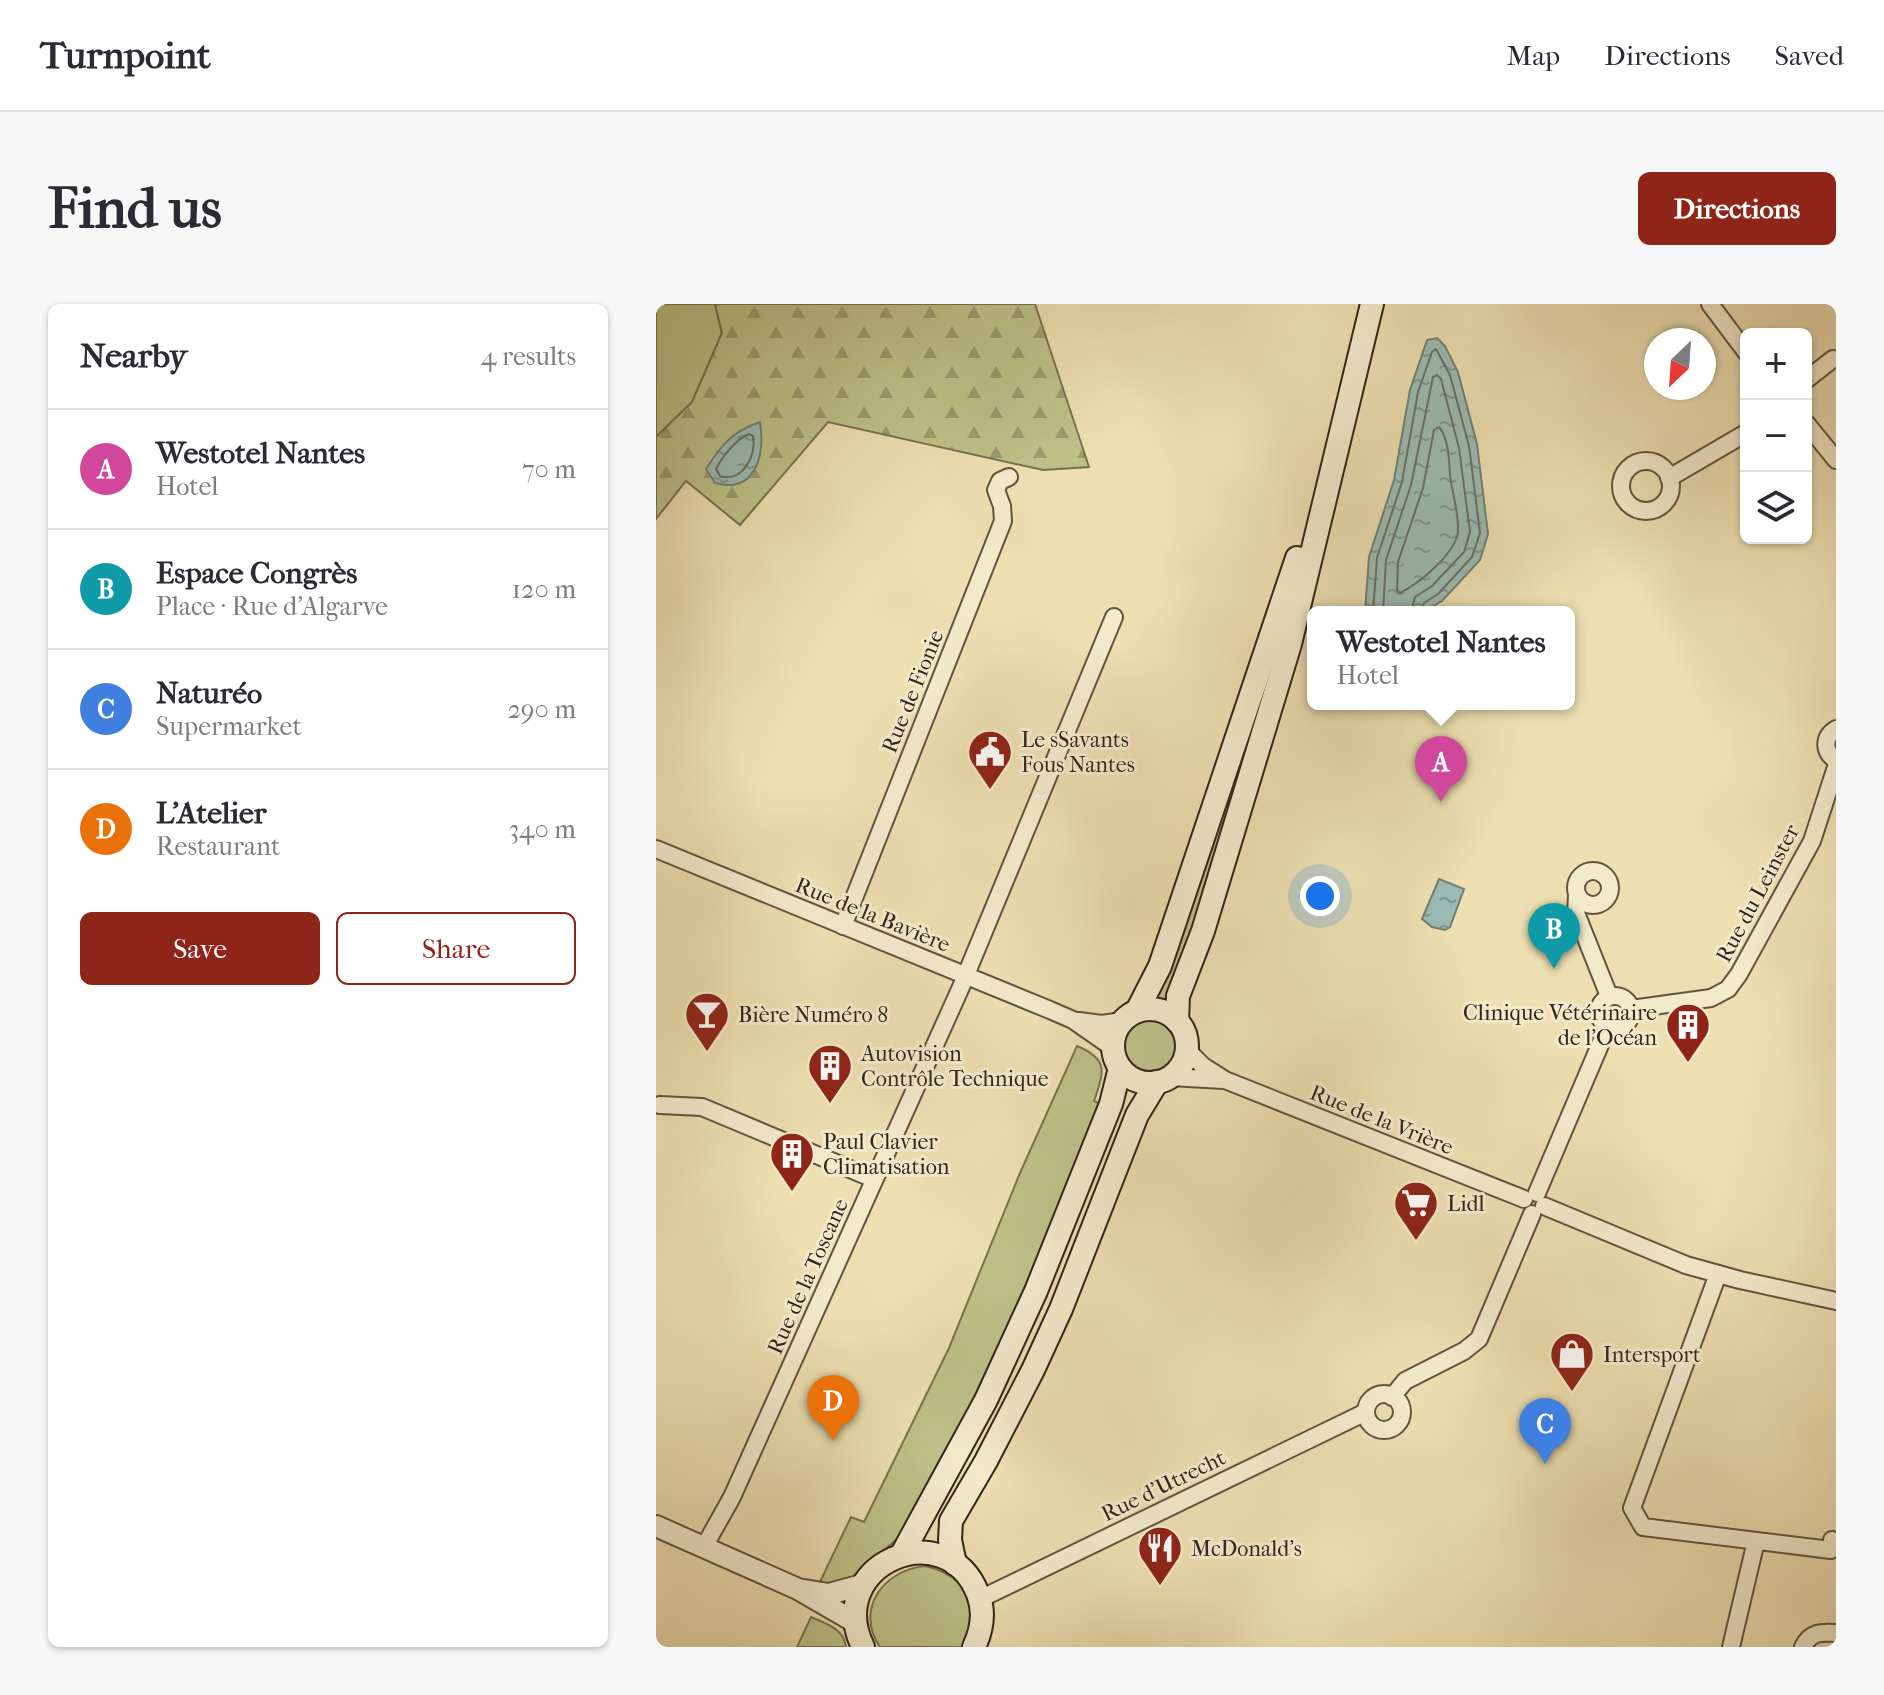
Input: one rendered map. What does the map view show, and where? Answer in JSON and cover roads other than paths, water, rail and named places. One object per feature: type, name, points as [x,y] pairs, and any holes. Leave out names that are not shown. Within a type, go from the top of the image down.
[{"type":"main road","points":[[1177,1021],[1178,996],[1203,931],[1290,644],[1372,304]]},
{"type":"main road","points":[[902,1554],[986,1400],[1036,1291],[1113,1101],[1116,1058],[1113,1039],[1160,966],[1337,439]]},
{"type":"main road","points":[[955,1564],[950,1540],[951,1521],[1033,1370],[1066,1297],[1137,1115],[1163,1080],[1178,1070],[1187,1050],[1183,1030],[1177,1021],[1154,1009],[1129,1016]]},
{"type":"main road","points":[[1116,1058],[1135,1080],[1163,1080]]},
{"type":"main road","points":[[862,1646],[855,1622],[856,1603],[862,1585],[879,1566],[902,1554],[935,1554],[955,1564],[971,1580],[980,1599],[978,1637]]},
{"type":"street","points":[[1710,304],[1740,344]]},
{"type":"street","points":[[1812,375],[1833,359]]},
{"type":"street","points":[[1812,430],[1836,460]]},
{"type":"street","points":[[1669,478],[1740,437]]},
{"type":"street","name":"Rue de Fionie","points":[[843,926],[1003,521],[996,490],[1000,481],[1009,477]]},
{"type":"street","name":"Rue de la Toscane","points":[[704,1547],[732,1497],[965,976],[1114,617]]},
{"type":"street","points":[[1836,729],[1828,736],[1826,746],[1829,755],[1836,760]]},
{"type":"street","name":"Rue du Leinster","points":[[1631,1009],[1711,998],[1728,989],[1812,841],[1836,767]]},
{"type":"street","name":"Rue de la Bavière","points":[[656,849],[1073,1020],[1102,1024],[1129,1016]]},
{"type":"street","points":[[1582,931],[1595,906],[1605,901],[1611,891],[1609,879],[1600,872],[1583,874],[1576,884],[1576,913],[1582,931],[1609,996]]},
{"type":"street","points":[[1577,895],[1584,903],[1595,906]]},
{"type":"street","points":[[1609,996],[1623,998],[1631,1009],[1630,1019],[1623,1026],[1608,1026],[1601,1019],[1599,1008],[1609,996]]},
{"type":"street","name":"Rue de la Bavière","points":[[1073,1020],[1116,1058]]},
{"type":"street","points":[[1392,1397],[1405,1381],[1464,1351],[1479,1339],[1608,1026]]},
{"type":"street","name":"Rue de la Vrière","points":[[1187,1050],[1203,1066],[1225,1080],[1686,1265],[1836,1301]]},
{"type":"street","name":"Rue de la Vrière","points":[[1163,1080],[1225,1080]]},
{"type":"street","points":[[660,1105],[702,1107],[874,1179]]},
{"type":"street","points":[[1718,1274],[1632,1508],[1643,1527],[1831,1550],[1832,1540]]},
{"type":"street","points":[[1387,1394],[1401,1410],[1399,1421],[1383,1429],[1373,1426],[1366,1412],[1367,1405],[1375,1396],[1387,1394]]},
{"type":"street","name":"Rue d'Utrecht","points":[[980,1599],[1366,1412]]},
{"type":"street","points":[[656,1526],[798,1589],[855,1622]]},
{"type":"street","points":[[1731,1647],[1756,1541]]},
{"type":"street","points":[[798,1589],[829,1594],[862,1585]]},
{"type":"street","points":[[1803,1647],[1807,1639],[1818,1632],[1836,1633]]},
{"type":"street","points":[[978,1637],[991,1647]]},
{"type":"water","points":[[1437,338],[1445,346],[1458,372],[1477,444],[1488,534],[1480,560],[1442,601],[1433,606],[1365,606],[1369,557],[1394,480],[1410,390],[1427,340]]},
{"type":"water","points":[[760,422],[761,447],[755,469],[740,483],[715,483],[706,469],[717,453],[735,434]]},
{"type":"water","points":[[1439,879],[1464,889],[1450,927],[1445,930],[1432,927],[1422,919]]},
{"type":"place","name":"Le sSavants Fous Nantes","points":[[990,791]]},
{"type":"place","name":"Westotel Nantes","points":[[1441,802]]},
{"type":"place","name":"Espace Congrès","points":[[1554,969]]},
{"type":"place","name":"Bière Numéro 8","points":[[707,1053]]},
{"type":"place","name":"Clinique Vétérinaire de l'Océan","points":[[1688,1064]]},
{"type":"place","name":"Autovision Contrôle Technique","points":[[830,1105]]},
{"type":"place","name":"Paul Clavier Climatisation","points":[[792,1193]]},
{"type":"place","name":"Lidl","points":[[1416,1242]]},
{"type":"place","name":"Intersport","points":[[1572,1393]]},
{"type":"place","name":"L'Atelier","points":[[833,1441]]},
{"type":"place","name":"Naturéo","points":[[1545,1464]]},
{"type":"place","name":"McDonald's","points":[[1160,1587]]}]
